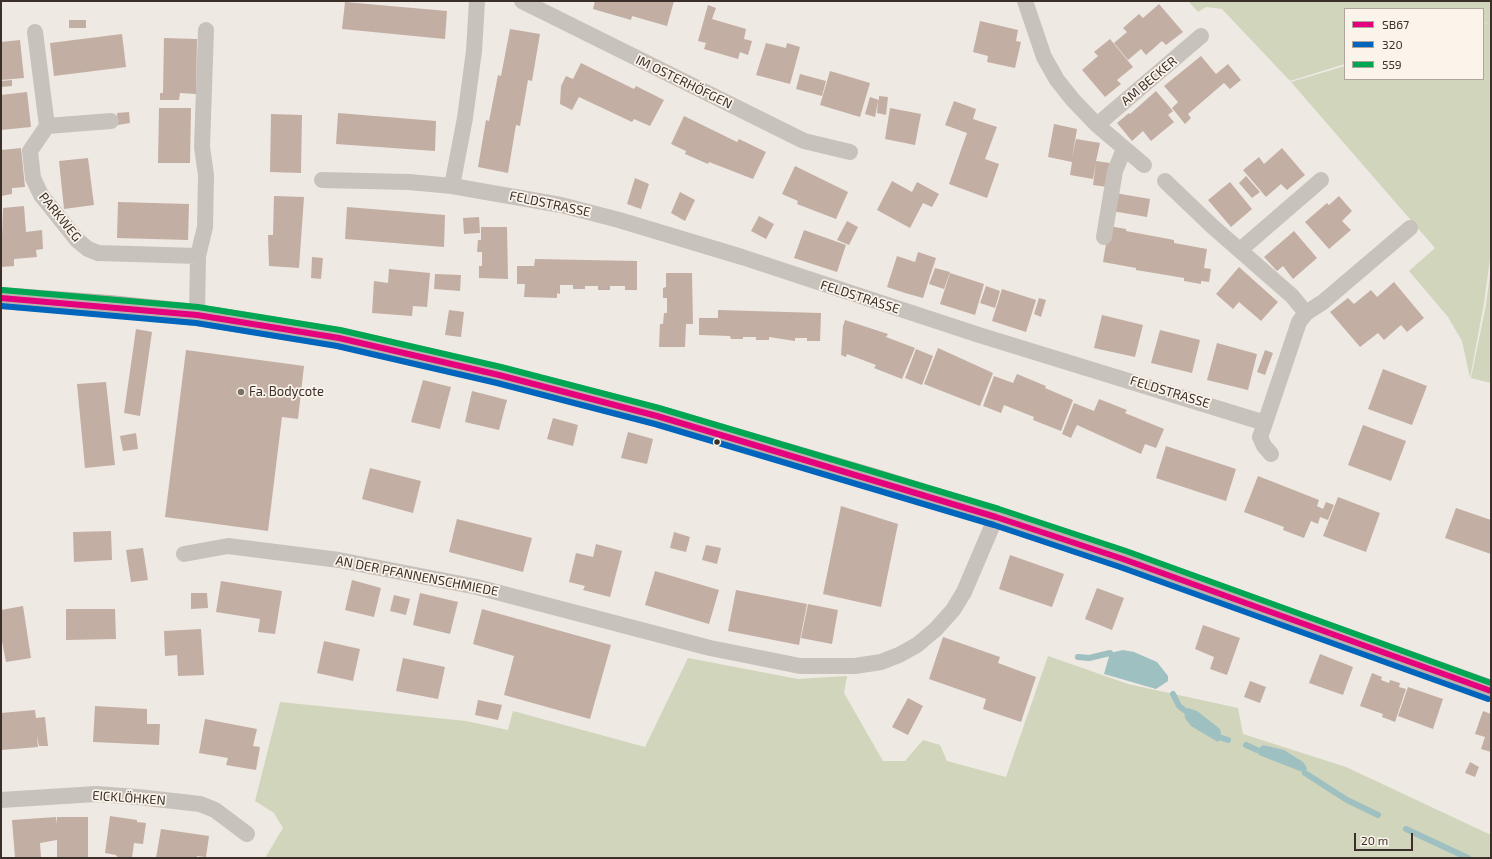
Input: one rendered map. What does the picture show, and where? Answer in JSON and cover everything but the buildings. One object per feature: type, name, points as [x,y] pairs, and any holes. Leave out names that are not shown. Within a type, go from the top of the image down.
[{"type":"main road","points":[[1,298],[109,306],[197,315],[339,338],[499,375],[657,416],[873,479],[996,517],[1131,562],[1491,691]]},
{"type":"street","points":[[452,186],[465,118],[474,51],[477,1]]},
{"type":"street","name":"IM OSTERHÖFGEN","points":[[522,1],[804,141],[850,152]]},
{"type":"street","points":[[1025,1],[1044,57],[1057,80],[1073,100],[1097,125],[1144,164]]},
{"type":"street","points":[[197,315],[198,256],[205,227],[206,175],[202,147],[206,30]]},
{"type":"street","points":[[35,32],[47,126],[111,121]]},
{"type":"street","name":"AM BECKER","points":[[1097,125],[1201,36]]},
{"type":"street","name":"PARKWEG","points":[[47,126],[30,151],[36,186],[41,195],[77,240],[88,249],[98,253],[198,256]]},
{"type":"street","points":[[1104,236],[1115,171],[1124,148]]},
{"type":"street","name":"FELDSTRASSE","points":[[322,180],[452,186],[560,205],[619,220],[742,258],[979,335],[1265,423]]},
{"type":"street","points":[[1240,250],[1321,180]]},
{"type":"street","points":[[1165,181],[1292,296],[1306,312]]},
{"type":"street","points":[[1271,454],[1264,446],[1260,437],[1299,322],[1306,312],[1323,302],[1410,228]]},
{"type":"street","name":"AN DER PFANNENSCHMIEDE","points":[[184,554],[228,546],[339,560],[463,584],[674,640],[755,658],[800,666],[855,666],[881,662],[899,655],[917,645],[936,629],[953,610],[964,592],[996,517]]},
{"type":"street","name":"EICKLÖHKEN","points":[[1,800],[96,794],[200,804],[215,810],[247,834]]},
{"type":"green space","points":[[1188,1],[1491,1],[1491,22],[1484,23],[1484,8],[1344,8],[1344,64],[1290,81],[1222,9],[1206,7],[1198,12]]},
{"type":"green space","points":[[1490,22],[1491,251],[1484,303],[1470,378],[1462,341],[1448,317],[1409,271],[1435,248],[1291,82],[1344,66],[1344,80],[1484,80],[1484,24]]},
{"type":"green space","points":[[1491,267],[1491,383],[1471,378],[1486,305]]},
{"type":"green space","points":[[1048,656],[1128,684],[1238,708],[1243,734],[1346,767],[1491,835],[1491,858],[265,858],[283,828],[274,813],[255,801],[280,702],[466,721],[508,730],[513,711],[645,747],[688,658],[798,679],[847,676],[844,693],[883,761],[905,761],[923,740],[940,745],[947,761],[1006,777]]},
{"type":"water","points":[[1123,650],[1134,652],[1157,662],[1168,676],[1168,681],[1156,689],[1104,674],[1110,653]]},
{"type":"water","points":[[1188,708],[1197,711],[1220,729],[1222,738],[1218,742],[1191,726],[1185,718],[1184,710]]},
{"type":"water","points":[[1263,745],[1284,750],[1303,762],[1307,768],[1305,773],[1259,755],[1257,750]]},
{"type":"waterway","points":[[1078,657],[1089,658],[1110,653]]},
{"type":"waterway","points":[[1173,694],[1179,706],[1184,710]]},
{"type":"waterway","points":[[1222,738],[1228,740]]},
{"type":"waterway","points":[[1246,745],[1257,750]]},
{"type":"waterway","points":[[1305,773],[1347,800],[1378,815]]},
{"type":"waterway","points":[[1406,829],[1468,858]]},
{"type":"transit line","name":"559","points":[[2,290],[198,307],[340,330],[501,367],[659,408],[999,509],[1126,551],[1491,683]]},
{"type":"transit line","name":"SB67","points":[[1,298],[197,315],[339,338],[499,375],[657,416],[996,517],[1123,559],[1491,691]]},
{"type":"transit line","name":"320","points":[[1,306],[196,323],[337,346],[497,383],[655,424],[994,525],[1120,567],[1488,699]]},
{"type":"place","name":"Fa. Bodycote","points":[[241,392]]}]
